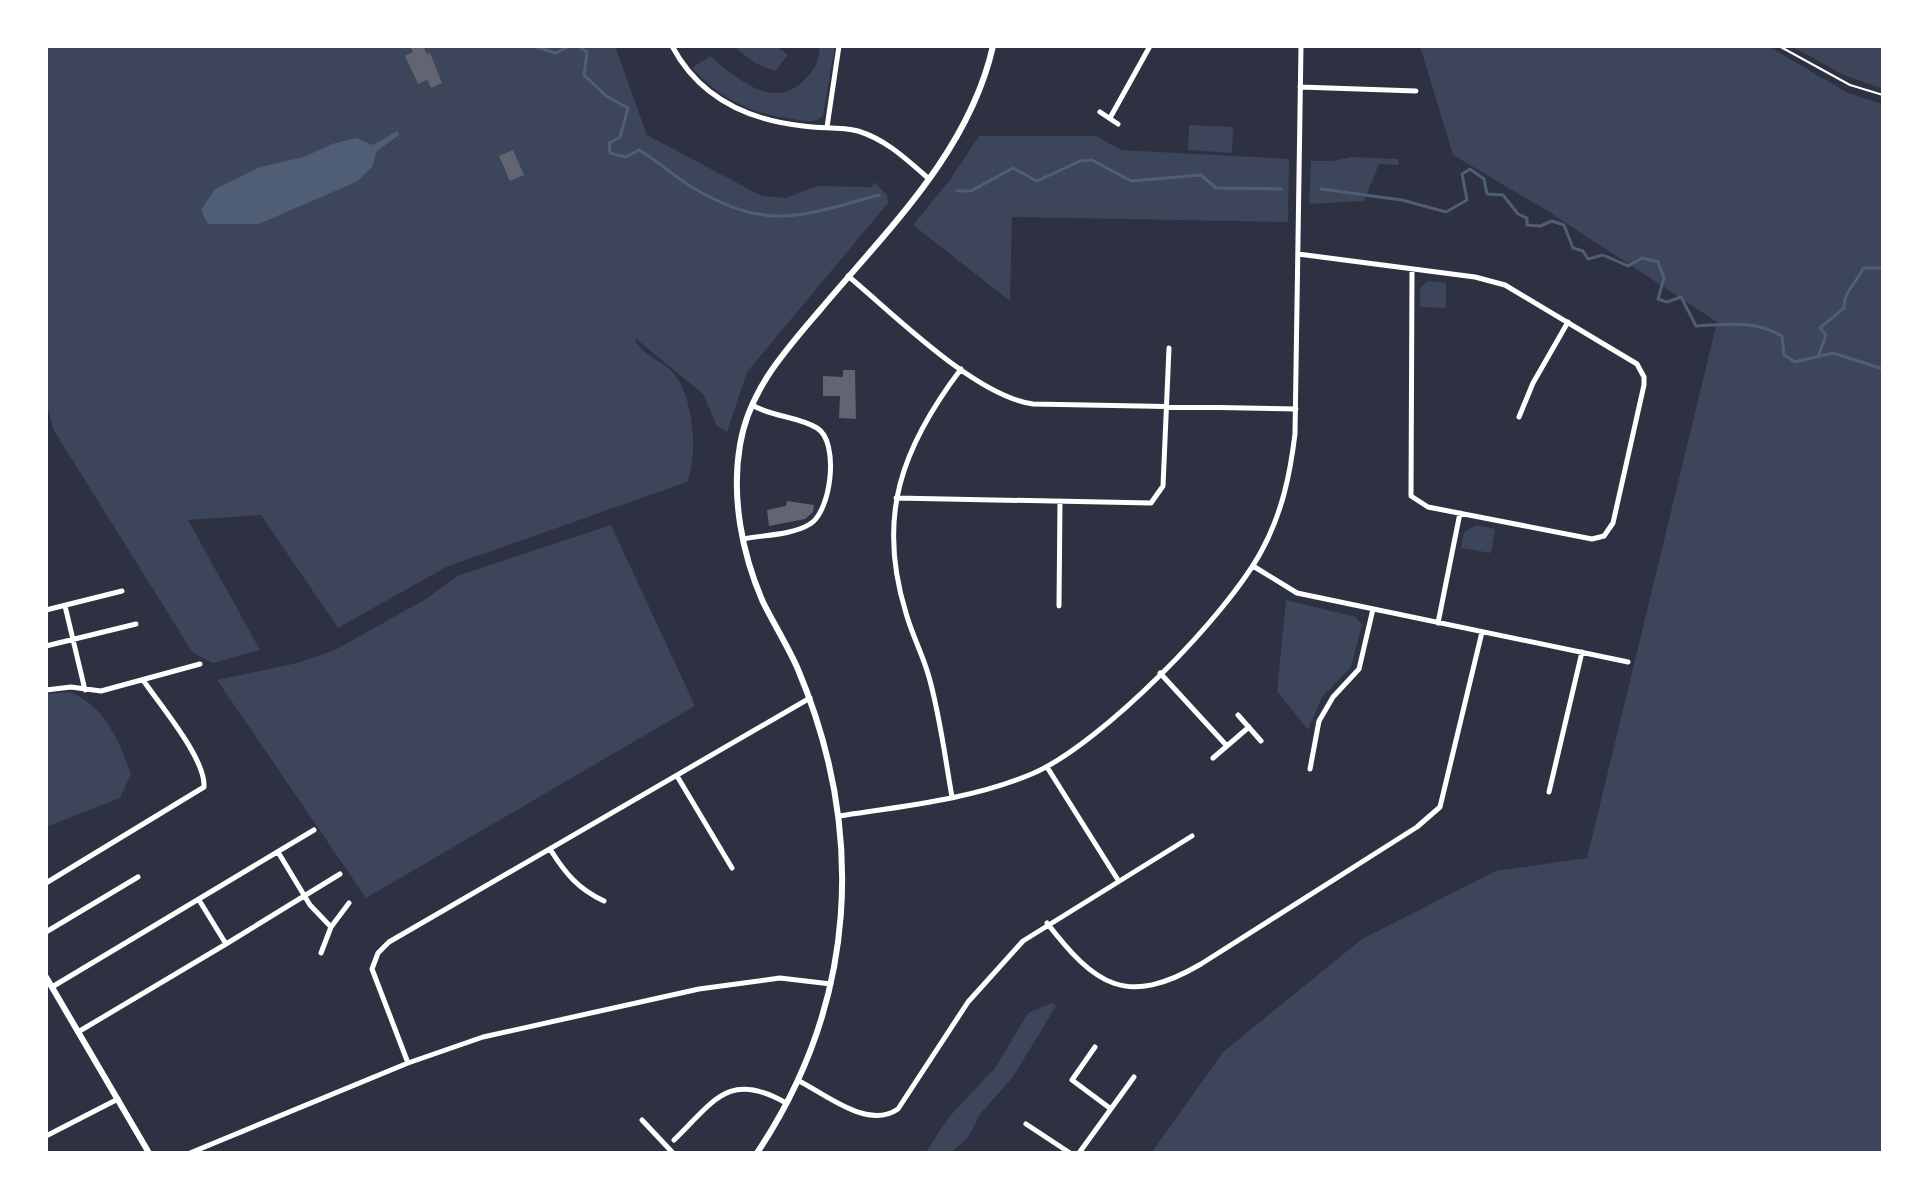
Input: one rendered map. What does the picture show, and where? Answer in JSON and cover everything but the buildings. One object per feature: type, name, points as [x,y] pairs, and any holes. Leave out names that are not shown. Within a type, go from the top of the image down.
[{"type":"street","points":[[672,46],[692,74],[731,107],[768,120],[859,132],[889,145],[929,179]]},
{"type":"street","points":[[827,127],[839,46]]},
{"type":"street","points":[[757,1153],[799,1081],[831,984],[842,907],[839,816],[833,776],[810,698],[759,591],[743,539],[738,463],[744,424],[772,368],[929,179],[970,116],[993,46]]},
{"type":"street","points":[[1110,118],[1150,46]]},
{"type":"street","points":[[839,816],[952,797],[998,786],[1047,767],[1095,736],[1160,673],[1235,591],[1253,566],[1274,526],[1286,491],[1296,409],[1301,46]]},
{"type":"street","points":[[1300,87],[1416,91]]},
{"type":"street","points":[[1100,112],[1118,124]]},
{"type":"street","points":[[1298,254],[1475,277],[1505,285],[1629,359],[1644,377],[1610,529],[1604,536],[1592,539],[1421,505],[1409,491],[1412,270]]},
{"type":"street","points":[[848,276],[961,369],[997,394],[1018,402],[1296,409]]},
{"type":"street","points":[[1519,417],[1533,383],[1568,322]]},
{"type":"street","points":[[896,498],[1151,503],[1158,498],[1163,486],[1169,348]]},
{"type":"street","points":[[952,797],[935,701],[898,583],[893,547],[896,498],[918,432],[961,369]]},
{"type":"street","points":[[743,539],[803,528],[815,521],[823,509],[832,459],[827,439],[817,428],[764,412],[752,405]]},
{"type":"street","points":[[1059,606],[1060,501]]},
{"type":"street","points":[[1438,623],[1460,513]]},
{"type":"street","points":[[1253,566],[1297,593],[1628,662]]},
{"type":"street","points":[[46,610],[122,591]]},
{"type":"street","points":[[65,606],[85,690]]},
{"type":"street","points":[[1310,769],[1319,721],[1333,697],[1359,669],[1373,609]]},
{"type":"street","points":[[46,646],[136,624]]},
{"type":"street","points":[[1047,923],[1089,972],[1123,985],[1163,983],[1201,964],[1417,827],[1440,807],[1482,632]]},
{"type":"street","points":[[1549,792],[1582,652]]},
{"type":"street","points":[[46,690],[71,687],[101,691],[200,664]]},
{"type":"street","points":[[1160,673],[1227,746]]},
{"type":"street","points":[[46,883],[204,787],[204,776],[196,760],[143,680]]},
{"type":"street","points":[[408,1063],[372,969],[378,953],[389,942],[810,698]]},
{"type":"street","points":[[1238,715],[1261,741]]},
{"type":"street","points":[[1213,758],[1249,727]]},
{"type":"street","points":[[1047,767],[1118,880]]},
{"type":"street","points":[[677,776],[732,868]]},
{"type":"street","points":[[52,987],[314,830]]},
{"type":"street","points":[[799,1081],[858,1112],[874,1118],[887,1116],[898,1109],[968,1002],[1012,951],[1047,923],[1192,836]]},
{"type":"street","points":[[550,849],[566,875],[587,893],[604,901]]},
{"type":"street","points":[[278,852],[305,896],[331,927]]},
{"type":"street","points":[[78,1032],[340,874]]},
{"type":"street","points":[[46,932],[138,877]]},
{"type":"street","points":[[199,900],[226,944]]},
{"type":"street","points":[[321,953],[331,927],[349,903]]},
{"type":"street","points":[[46,977],[149,1153]]},
{"type":"street","points":[[190,1153],[408,1063],[483,1037],[699,989],[780,978],[831,984]]},
{"type":"street","points":[[1095,1047],[1072,1080],[1111,1109]]},
{"type":"street","points":[[1079,1153],[1134,1077]]},
{"type":"street","points":[[674,1140],[717,1098],[740,1087],[760,1090],[787,1104]]},
{"type":"street","points":[[46,1136],[118,1099]]},
{"type":"street","points":[[642,1120],[673,1153]]},
{"type":"street","points":[[1026,1124],[1070,1153]]},
{"type":"path","points":[[1779,46],[1850,85],[1883,95]]},
{"type":"shaded area","points":[[46,46],[615,46],[647,135],[762,196],[786,198],[817,186],[872,187],[874,182],[887,195],[888,203],[747,372],[727,432],[717,426],[703,394],[635,338],[644,351],[667,367],[683,390],[693,438],[687,482],[446,567],[338,628],[261,515],[188,520],[260,650],[213,663],[193,653],[53,429],[46,401]]},
{"type":"shaded area","points":[[733,46],[776,46],[788,55],[775,71],[755,63]]},
{"type":"shaded area","points":[[820,46],[835,46],[823,116],[812,121],[778,117],[750,109],[714,88],[692,68],[710,56],[753,87],[778,93],[801,83],[810,74],[817,62]]},
{"type":"shaded area","points":[[1420,46],[1768,46],[1848,93],[1883,104],[1883,1153],[1151,1153],[1223,1052],[1362,939],[1496,871],[1587,858],[1717,322],[1546,210],[1453,155]]},
{"type":"shaded area","points":[[1791,46],[1883,46],[1883,89],[1844,75]]},
{"type":"shaded area","points":[[1189,125],[1233,127],[1232,153],[1188,150]]},
{"type":"shaded area","points":[[397,131],[399,135],[377,151],[372,167],[358,181],[259,224],[208,224],[201,210],[215,189],[260,167],[304,157],[332,144],[356,138],[373,145]]},
{"type":"shaded area","points":[[979,136],[1096,136],[1121,150],[1289,159],[1288,222],[1012,217],[1010,301],[913,225],[949,181]]},
{"type":"shaded area","points":[[1351,157],[1398,159],[1399,165],[1379,164],[1364,201],[1309,204],[1311,161]]},
{"type":"shaded area","points":[[1428,281],[1446,283],[1446,308],[1420,307],[1420,288]]},
{"type":"shaded area","points":[[611,525],[695,706],[366,898],[217,680],[297,663],[335,650],[426,599],[457,576]]},
{"type":"shaded area","points":[[1476,525],[1495,529],[1491,553],[1461,548],[1464,532]]},
{"type":"shaded area","points":[[1286,600],[1356,617],[1362,625],[1351,667],[1322,697],[1308,730],[1277,691]]},
{"type":"shaded area","points":[[70,692],[102,715],[116,737],[131,774],[120,798],[46,827],[46,694]]},
{"type":"shaded area","points":[[1052,1003],[1056,1006],[1013,1077],[981,1113],[967,1139],[952,1151],[925,1153],[949,1117],[995,1068],[1028,1013]]},
{"type":"waterway","points":[[533,46],[556,53],[570,46]]},
{"type":"waterway","points":[[578,46],[587,52],[584,75],[606,96],[628,108],[620,137],[609,143],[610,153],[626,157],[639,150],[690,186],[741,210],[762,215],[804,214],[879,195]]},
{"type":"waterway","points":[[957,191],[971,191],[1013,168],[1037,181],[1080,161],[1092,160],[1131,181],[1201,175],[1216,188],[1281,189]]},
{"type":"waterway","points":[[1321,189],[1402,200],[1446,212],[1467,200],[1462,174],[1470,169],[1484,179],[1487,194],[1503,195],[1518,214],[1527,218],[1527,225],[1540,226],[1552,221],[1564,225],[1573,248],[1583,251],[1588,259],[1603,255],[1628,266],[1642,258],[1658,262],[1664,278],[1658,299],[1667,302],[1681,297],[1696,326],[1739,324],[1760,327],[1782,336],[1784,355],[1795,362],[1833,353],[1883,369]]},
{"type":"waterway","points":[[1818,357],[1826,335],[1820,328],[1844,308],[1848,292],[1863,268],[1883,268]]}]
